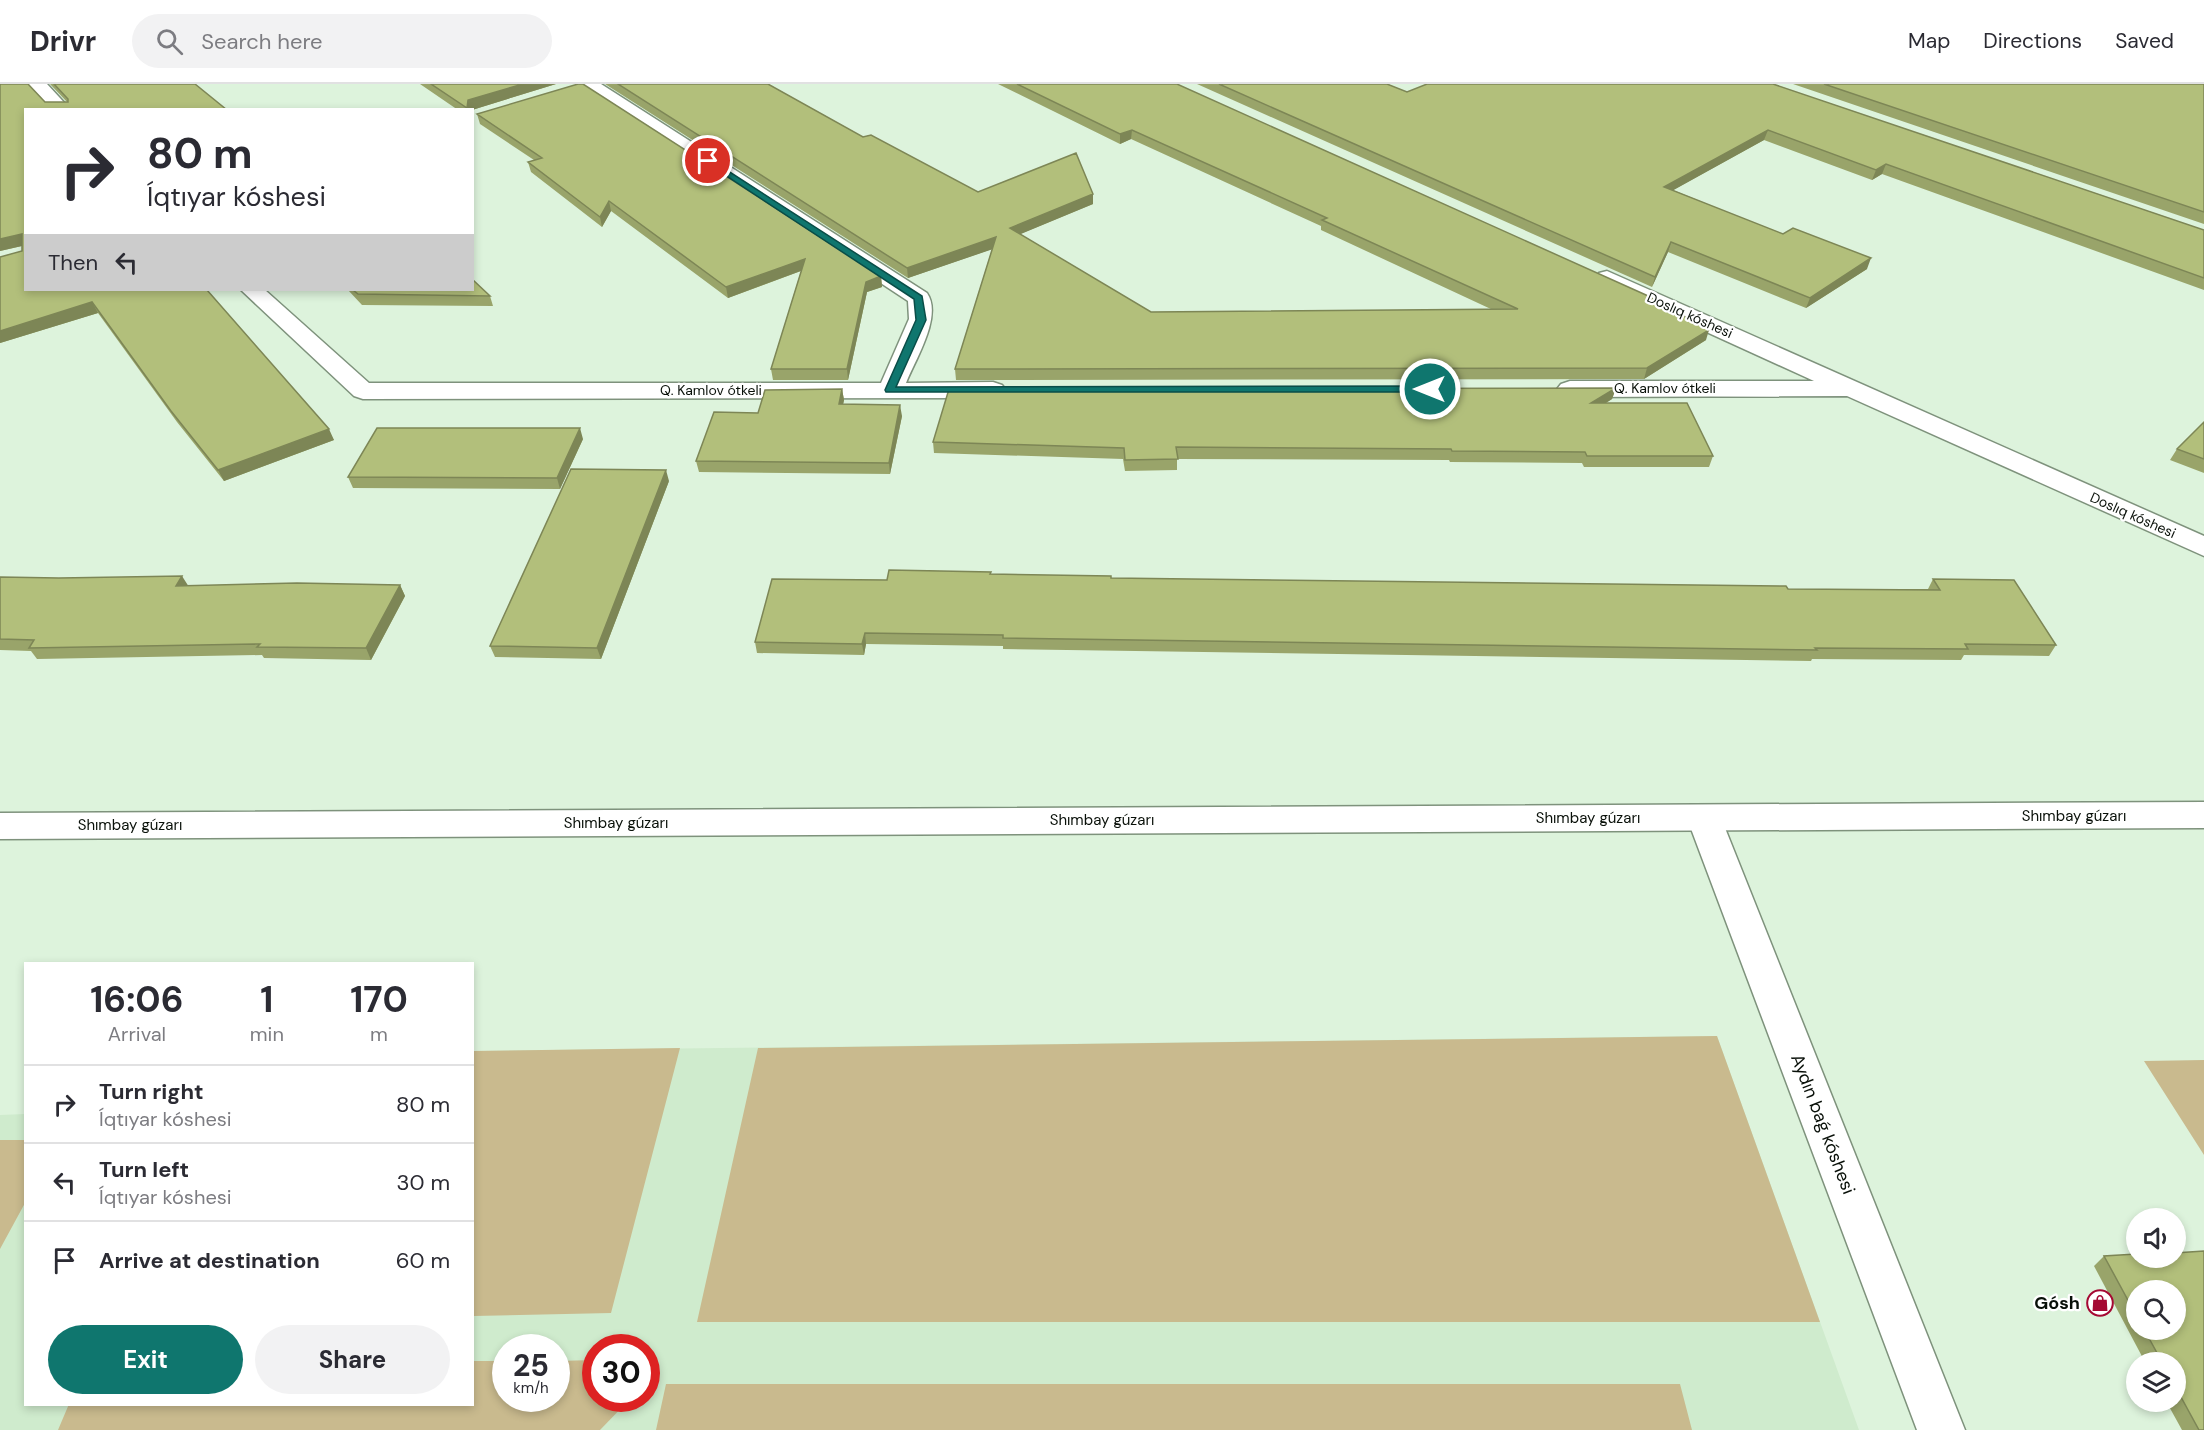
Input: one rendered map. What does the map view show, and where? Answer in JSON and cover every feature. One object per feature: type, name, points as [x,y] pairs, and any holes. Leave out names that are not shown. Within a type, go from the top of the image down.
[{"type":"street","points":[[36,84],[60,108]]},
{"type":"street","points":[[581,85],[919,298],[921,320],[890,390]]},
{"type":"street","name":"Doslıq kóshesi","points":[[1591,270],[2204,547]]},
{"type":"street","name":"Q. Kamlov ótkeli","points":[[253,291],[363,391],[1020,390]]},
{"type":"street","name":"Q. Kamlov ótkeli","points":[[1543,389],[1852,388]]},
{"type":"street","name":"Shımbay gúzarı","points":[[0,826],[2204,815]]},
{"type":"street","name":"Aydın baǵ kóshesi","points":[[1704,818],[1941,1430]]},
{"type":"shaded area","points":[[1717,1036],[1859,1430],[0,1430],[0,1115],[24,1114],[24,1406],[474,1406],[474,1051]]},
{"type":"shaded area","points":[[1717,1036],[1820,1322],[697,1322],[758,1048]]},
{"type":"shaded area","points":[[680,1048],[611,1313],[474,1316],[474,1051]]},
{"type":"shaded area","points":[[2204,1060],[2204,1155],[2144,1061]]},
{"type":"shaded area","points":[[0,1140],[24,1140],[24,1205],[0,1249]]},
{"type":"shaded area","points":[[582,1360],[582,1412],[617,1412],[600,1430],[58,1430],[68,1406],[474,1406],[474,1361],[492,1361],[492,1412],[570,1412],[570,1361]]},
{"type":"shaded area","points":[[666,1384],[1680,1384],[1692,1430],[656,1430]]},
{"type":"building","points":[[0,84],[28,84],[45,102],[68,102],[68,99],[54,84],[195,84],[225,108],[24,108],[24,291],[208,291],[329,429],[218,470],[171,411],[92,302],[0,331],[0,257],[22,251],[22,234],[0,239]]},
{"type":"building","points":[[431,84],[523,84],[468,100],[467,108]]},
{"type":"building","points":[[583,84],[881,276],[866,282],[847,369],[771,369],[805,259],[726,287],[609,201],[600,217],[528,162],[542,158],[477,114]]},
{"type":"building","points":[[618,84],[768,84],[863,137],[871,135],[978,192],[1076,153],[1093,194],[1010,228],[1151,312],[1518,309],[1322,220],[1327,218],[1132,130],[1120,134],[1017,84],[1177,84],[1646,295],[1709,330],[1647,368],[955,369],[996,237],[907,268]]},
{"type":"building","points":[[1219,84],[1387,84],[1407,92],[1427,84],[1773,84],[2204,230],[2204,278],[1886,164],[1876,170],[1768,130],[1664,187],[1783,234],[1793,228],[1871,258],[1810,298],[1671,242],[1655,277]]},
{"type":"building","points":[[1824,84],[2204,84],[2204,212]]},
{"type":"building","points":[[474,281],[490,296],[358,294],[354,291],[474,291]]},
{"type":"building","points":[[1616,388],[1591,403],[1687,403],[1713,456],[1587,456],[1585,452],[1452,451],[1451,449],[1176,447],[1178,459],[1125,460],[1124,448],[933,442],[949,389]]},
{"type":"building","points":[[842,389],[839,404],[900,405],[889,463],[696,461],[714,412],[758,413],[765,390]]},
{"type":"building","points":[[2204,422],[2204,459],[2177,449]]},
{"type":"building","points":[[377,428],[580,428],[557,478],[348,477]]},
{"type":"building","points":[[571,469],[666,470],[597,648],[490,646]]},
{"type":"building","points":[[889,570],[1111,576],[1111,578],[1786,586],[1788,589],[1940,590],[1933,579],[2014,580],[2056,645],[1965,644],[1968,649],[1815,648],[1817,650],[1003,638],[1003,635],[865,633],[862,644],[755,642],[772,579],[887,580]]},
{"type":"building","points":[[182,576],[176,586],[297,583],[400,585],[366,648],[257,647],[260,644],[29,648],[34,640],[0,639],[0,577]]},
{"type":"building","points":[[2204,1251],[2204,1430],[2199,1430],[2186,1406],[2186,1352],[2157,1352],[2150,1340],[2186,1340],[2186,1280],[2126,1280],[2126,1297],[2104,1256],[2126,1255],[2126,1268],[2186,1268],[2186,1252]]},
{"type":"place","name":"Gósh","points":[[2100,1303]]},
{"type":"route","points":[[708,161],[919,298],[921,320],[890,390],[1430,389]]}]
